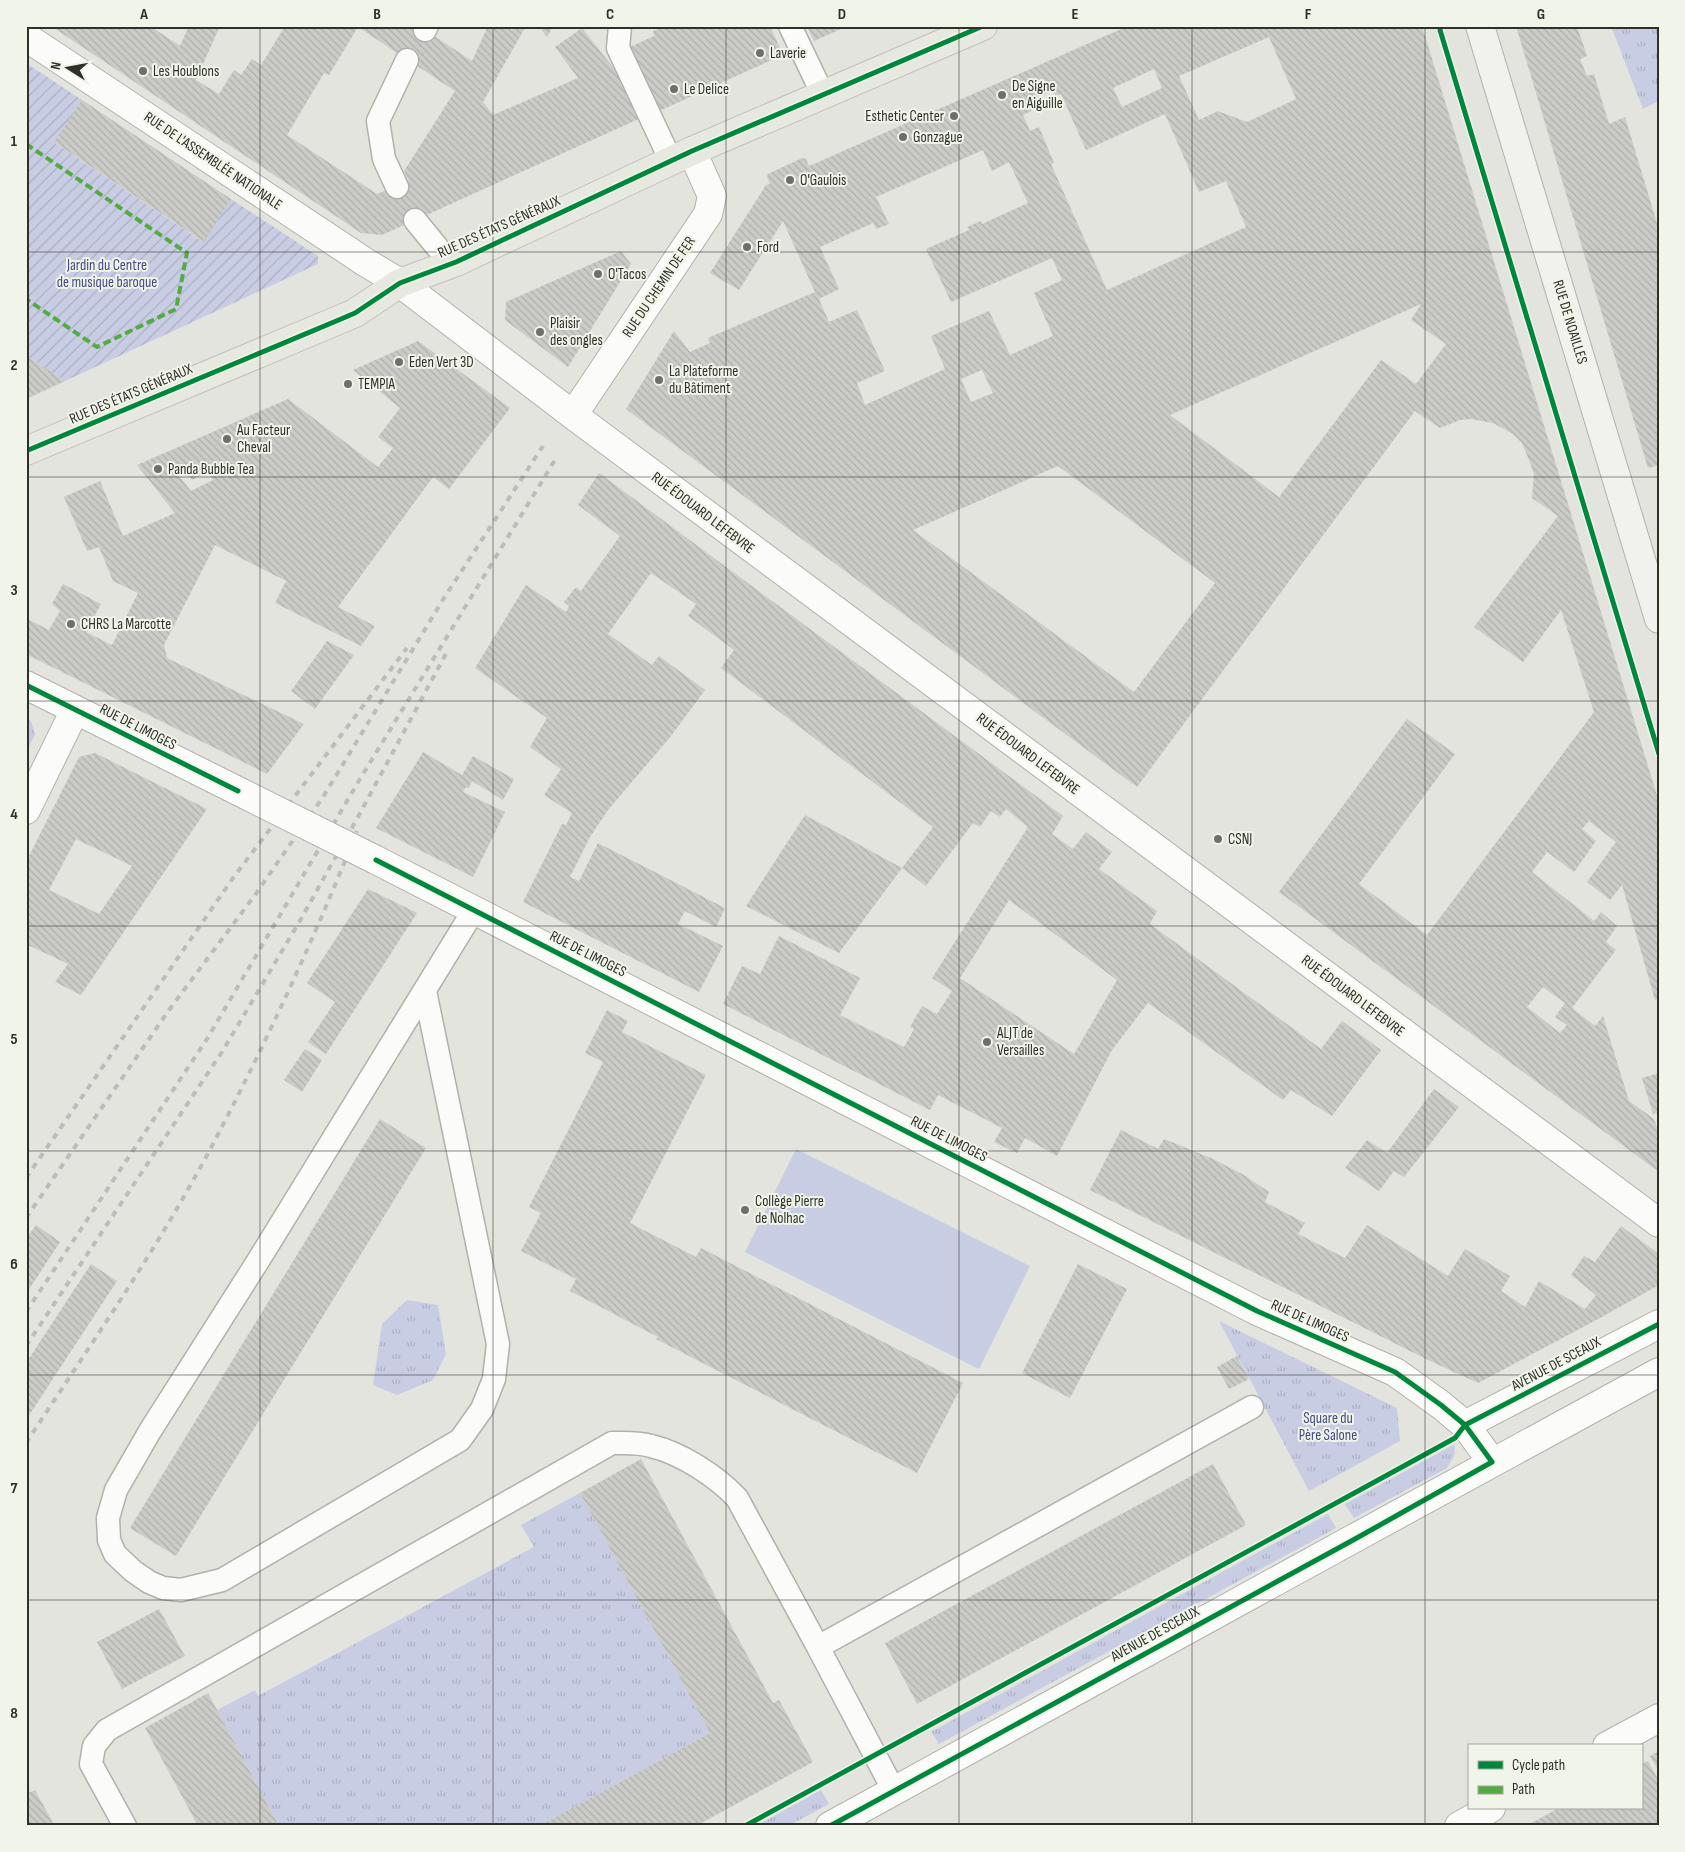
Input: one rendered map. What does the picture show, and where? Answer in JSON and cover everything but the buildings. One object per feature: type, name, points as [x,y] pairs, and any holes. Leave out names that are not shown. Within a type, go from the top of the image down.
[{"type":"main road","name":"RUE DES ÉTATS GÉNÉRAUX","points":[[26,451],[355,313],[400,283],[456,262],[682,156],[983,26]]},
{"type":"street","name":"RUE DE NOAILLES","points":[[1480,26],[1659,619]]},
{"type":"street","name":"RUE DE L'ASSEMBLÉE NATIONALE","points":[[26,37],[365,262],[400,283]]},
{"type":"street","name":"RUE DU CHEMIN DE FER","points":[[573,415],[708,214],[712,196],[682,156]]},
{"type":"street","name":"RUE ÉDOUARD LEFEBVRE","points":[[400,283],[573,415],[1659,1223]]},
{"type":"street","name":"RUE DE LIMOGES","points":[[26,685],[376,860],[1257,1311],[1395,1372],[1442,1405],[1465,1425],[1492,1462]]},
{"type":"street","points":[[26,810],[75,710]]},
{"type":"street","name":"AVENUE DE SCEAUX","points":[[1465,1425],[1659,1324]]},
{"type":"street","name":"AVENUE DE SCEAUX","points":[[830,1826],[1659,1372]]},
{"type":"street","points":[[1611,1744],[1659,1718]]},
{"type":"street","points":[[1459,1826],[1487,1810]]},
{"type":"lane","points":[[620,26],[618,48],[682,156]]},
{"type":"lane","points":[[790,26],[823,95]]},
{"type":"lane","points":[[397,187],[384,159],[378,121],[407,60]]},
{"type":"lane","points":[[415,220],[437,247]]},
{"type":"lane","points":[[425,991],[498,1344],[494,1379],[482,1409],[460,1440],[222,1580],[181,1590],[163,1588],[149,1582],[115,1554],[109,1540],[108,1518],[116,1490],[150,1431],[474,910]]},
{"type":"lane","points":[[818,1647],[1252,1407]]},
{"type":"lane","points":[[125,1826],[91,1764],[94,1746],[107,1730],[612,1443],[652,1446],[687,1461],[723,1483],[737,1498],[894,1791]]},
{"type":"green space","points":[[1611,26],[1659,26],[1659,101],[1643,109]]},
{"type":"green space","name":"Jardin du Centre de musique baroque","points":[[26,63],[82,100],[55,143],[203,242],[231,199],[318,256],[318,264],[65,381],[26,355]]},
{"type":"green space","points":[[26,719],[31,721],[35,735],[26,752]]},
{"type":"green space","points":[[796,1149],[1030,1266],[979,1369],[745,1252]]},
{"type":"green space","points":[[407,1300],[438,1305],[446,1354],[433,1380],[397,1395],[373,1385],[382,1324]]},
{"type":"green space","name":"Square du Père Salone","points":[[1219,1321],[1397,1408],[1400,1441],[1309,1491]]},
{"type":"green space","points":[[1455,1444],[1454,1456],[1447,1468],[1354,1518],[1345,1504]]},
{"type":"green space","points":[[580,1493],[710,1733],[539,1826],[279,1826],[217,1710],[255,1690],[258,1696],[534,1547],[521,1525]]},
{"type":"green space","points":[[1328,1514],[1336,1528],[939,1744],[931,1732]]},
{"type":"green space","points":[[821,1790],[829,1804],[788,1826],[756,1826]]},
{"type":"railway","points":[[26,1218],[169,1010],[255,895],[323,797],[444,598],[543,446]]},
{"type":"railway","points":[[26,1312],[207,1039],[360,779],[555,460]]},
{"type":"railway","points":[[26,1178],[233,878],[407,648]]},
{"type":"railway","points":[[26,1346],[222,1052],[301,919],[448,650]]},
{"type":"railway","points":[[26,1443],[100,1332],[193,1181],[253,1066],[290,988],[357,831]]},
{"type":"marked path","points":[[26,144],[187,253],[176,309],[97,347],[26,299]]},
{"type":"cycle path","points":[[26,451],[355,313],[400,283],[456,262],[692,151],[983,26]]},
{"type":"cycle path","points":[[1441,26],[1440,30],[1659,754]]},
{"type":"cycle path","points":[[26,685],[238,791]]},
{"type":"cycle path","points":[[376,860],[1257,1311],[1395,1372],[1465,1425],[1492,1462],[830,1826]]},
{"type":"cycle path","points":[[745,1826],[1455,1438],[1465,1425],[1659,1324]]},
{"type":"place","name":"Laverie","points":[[760,53]]},
{"type":"place","name":"Les Houblons","points":[[143,71]]},
{"type":"place","name":"Le Delice","points":[[674,89]]},
{"type":"place","name":"De Signe en Aiguille","points":[[1002,95]]},
{"type":"place","name":"Esthetic Center","points":[[954,116]]},
{"type":"place","name":"Gonzague","points":[[903,137]]},
{"type":"place","name":"O'Gaulois","points":[[790,180]]},
{"type":"place","name":"Ford","points":[[747,247]]},
{"type":"place","name":"O'Tacos","points":[[598,274]]},
{"type":"place","name":"Plaisir des ongles","points":[[540,332]]},
{"type":"place","name":"Eden Vert 3D","points":[[399,362]]},
{"type":"place","name":"La Plateforme du Bâtiment","points":[[659,380]]},
{"type":"place","name":"TEMPIA","points":[[348,384]]},
{"type":"place","name":"Au Facteur Cheval","points":[[227,439]]},
{"type":"place","name":"Panda Bubble Tea","points":[[158,469]]},
{"type":"place","name":"CHRS La Marcotte","points":[[71,624]]},
{"type":"place","name":"CSNJ","points":[[1218,839]]},
{"type":"place","name":"ALJT de Versailles","points":[[987,1042]]},
{"type":"place","name":"Collège Pierre de Nolhac","points":[[745,1210]]}]
